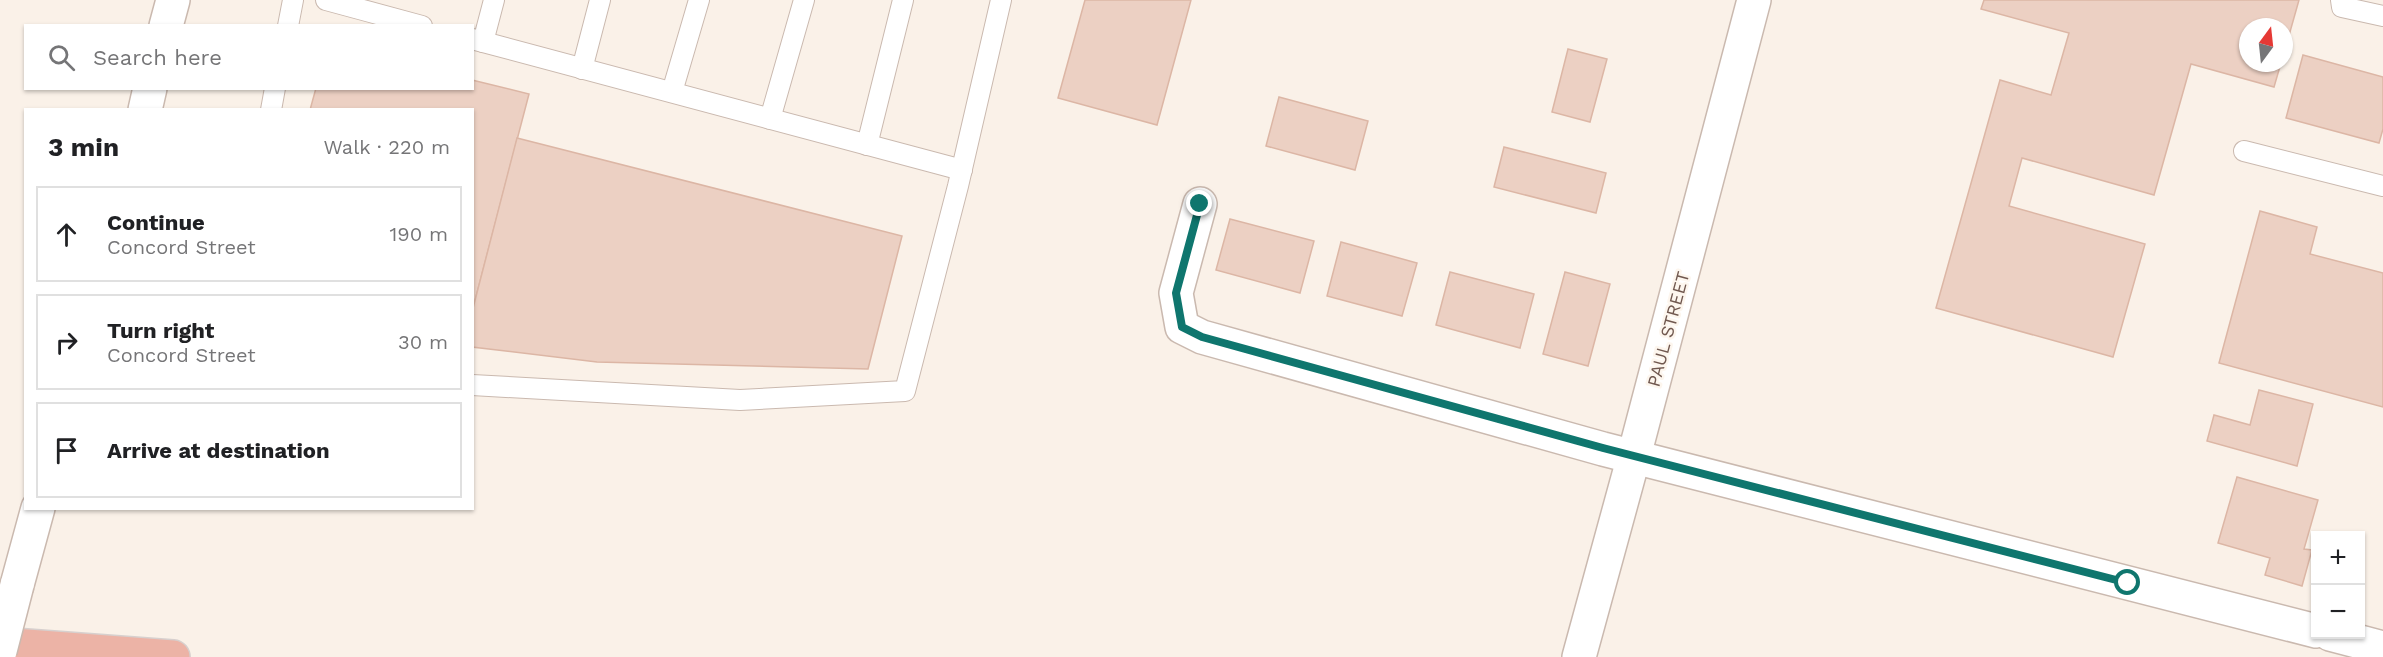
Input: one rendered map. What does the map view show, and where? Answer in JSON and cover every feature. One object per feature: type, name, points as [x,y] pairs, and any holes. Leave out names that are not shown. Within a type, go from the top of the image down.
[{"type":"highway","points":[[0,644],[173,657]]},
{"type":"street","points":[[167,24],[173,0]]},
{"type":"street","name":"PAUL STREET","points":[[1579,657],[1754,0]]},
{"type":"street","points":[[145,108],[150,90]]},
{"type":"street","points":[[1200,204],[1176,293],[1182,327],[1202,337],[1634,456],[2311,630]]},
{"type":"street","points":[[0,651],[37,510]]},
{"type":"street","points":[[2349,639],[2383,648]]},
{"type":"lane","points":[[288,24],[293,0]]},
{"type":"lane","points":[[326,0],[385,8],[418,24]]},
{"type":"lane","points":[[494,0],[478,40],[962,170]]},
{"type":"lane","points":[[582,69],[600,0]]},
{"type":"lane","points":[[672,93],[699,0]]},
{"type":"lane","points":[[770,119],[804,0]]},
{"type":"lane","points":[[867,145],[903,0]]},
{"type":"lane","points":[[474,385],[740,400],[905,391],[962,170],[1001,0]]},
{"type":"lane","points":[[2341,0],[2342,8],[2383,16]]},
{"type":"lane","points":[[271,108],[275,90]]},
{"type":"lane","points":[[2244,151],[2383,186]]},
{"type":"building","points":[[1085,0],[1191,0],[1157,125],[1058,98]]},
{"type":"building","points":[[1984,0],[2299,0],[2293,21],[2293,18],[2239,18],[2239,72],[2278,72],[2274,87],[2191,64],[2154,195],[2022,158],[2009,206],[2145,244],[2113,357],[1936,308],[2000,80],[2051,95],[2069,33],[1981,9]]},
{"type":"building","points":[[1568,49],[1607,59],[1590,122],[1552,112]]},
{"type":"building","points":[[2303,55],[2383,77],[2383,129],[2379,143],[2286,118]]},
{"type":"building","points":[[474,80],[529,94],[474,304],[474,108],[311,108],[315,90],[474,90]]},
{"type":"building","points":[[1279,97],[1368,121],[1355,170],[1266,146]]},
{"type":"building","points":[[517,138],[902,236],[868,369],[597,362],[474,347],[474,304]]},
{"type":"building","points":[[1504,147],[1606,173],[1596,213],[1494,187]]},
{"type":"building","points":[[2260,211],[2317,227],[2310,254],[2383,273],[2383,407],[2219,363]]},
{"type":"building","points":[[1230,219],[1314,241],[1300,293],[1216,270]]},
{"type":"building","points":[[1341,242],[1417,263],[1402,316],[1327,296]]},
{"type":"building","points":[[1450,272],[1534,294],[1520,348],[1436,325]]},
{"type":"building","points":[[1565,272],[1610,284],[1588,366],[1543,354]]},
{"type":"building","points":[[2259,390],[2313,404],[2297,466],[2207,441],[2214,415],[2250,425]]},
{"type":"building","points":[[2237,477],[2318,500],[2304,549],[2311,550],[2311,554],[2302,586],[2265,575],[2270,558],[2218,543]]},
{"type":"route","points":[[1200,204],[1176,293],[1182,327],[1202,337],[1603,448],[2128,583]]}]
